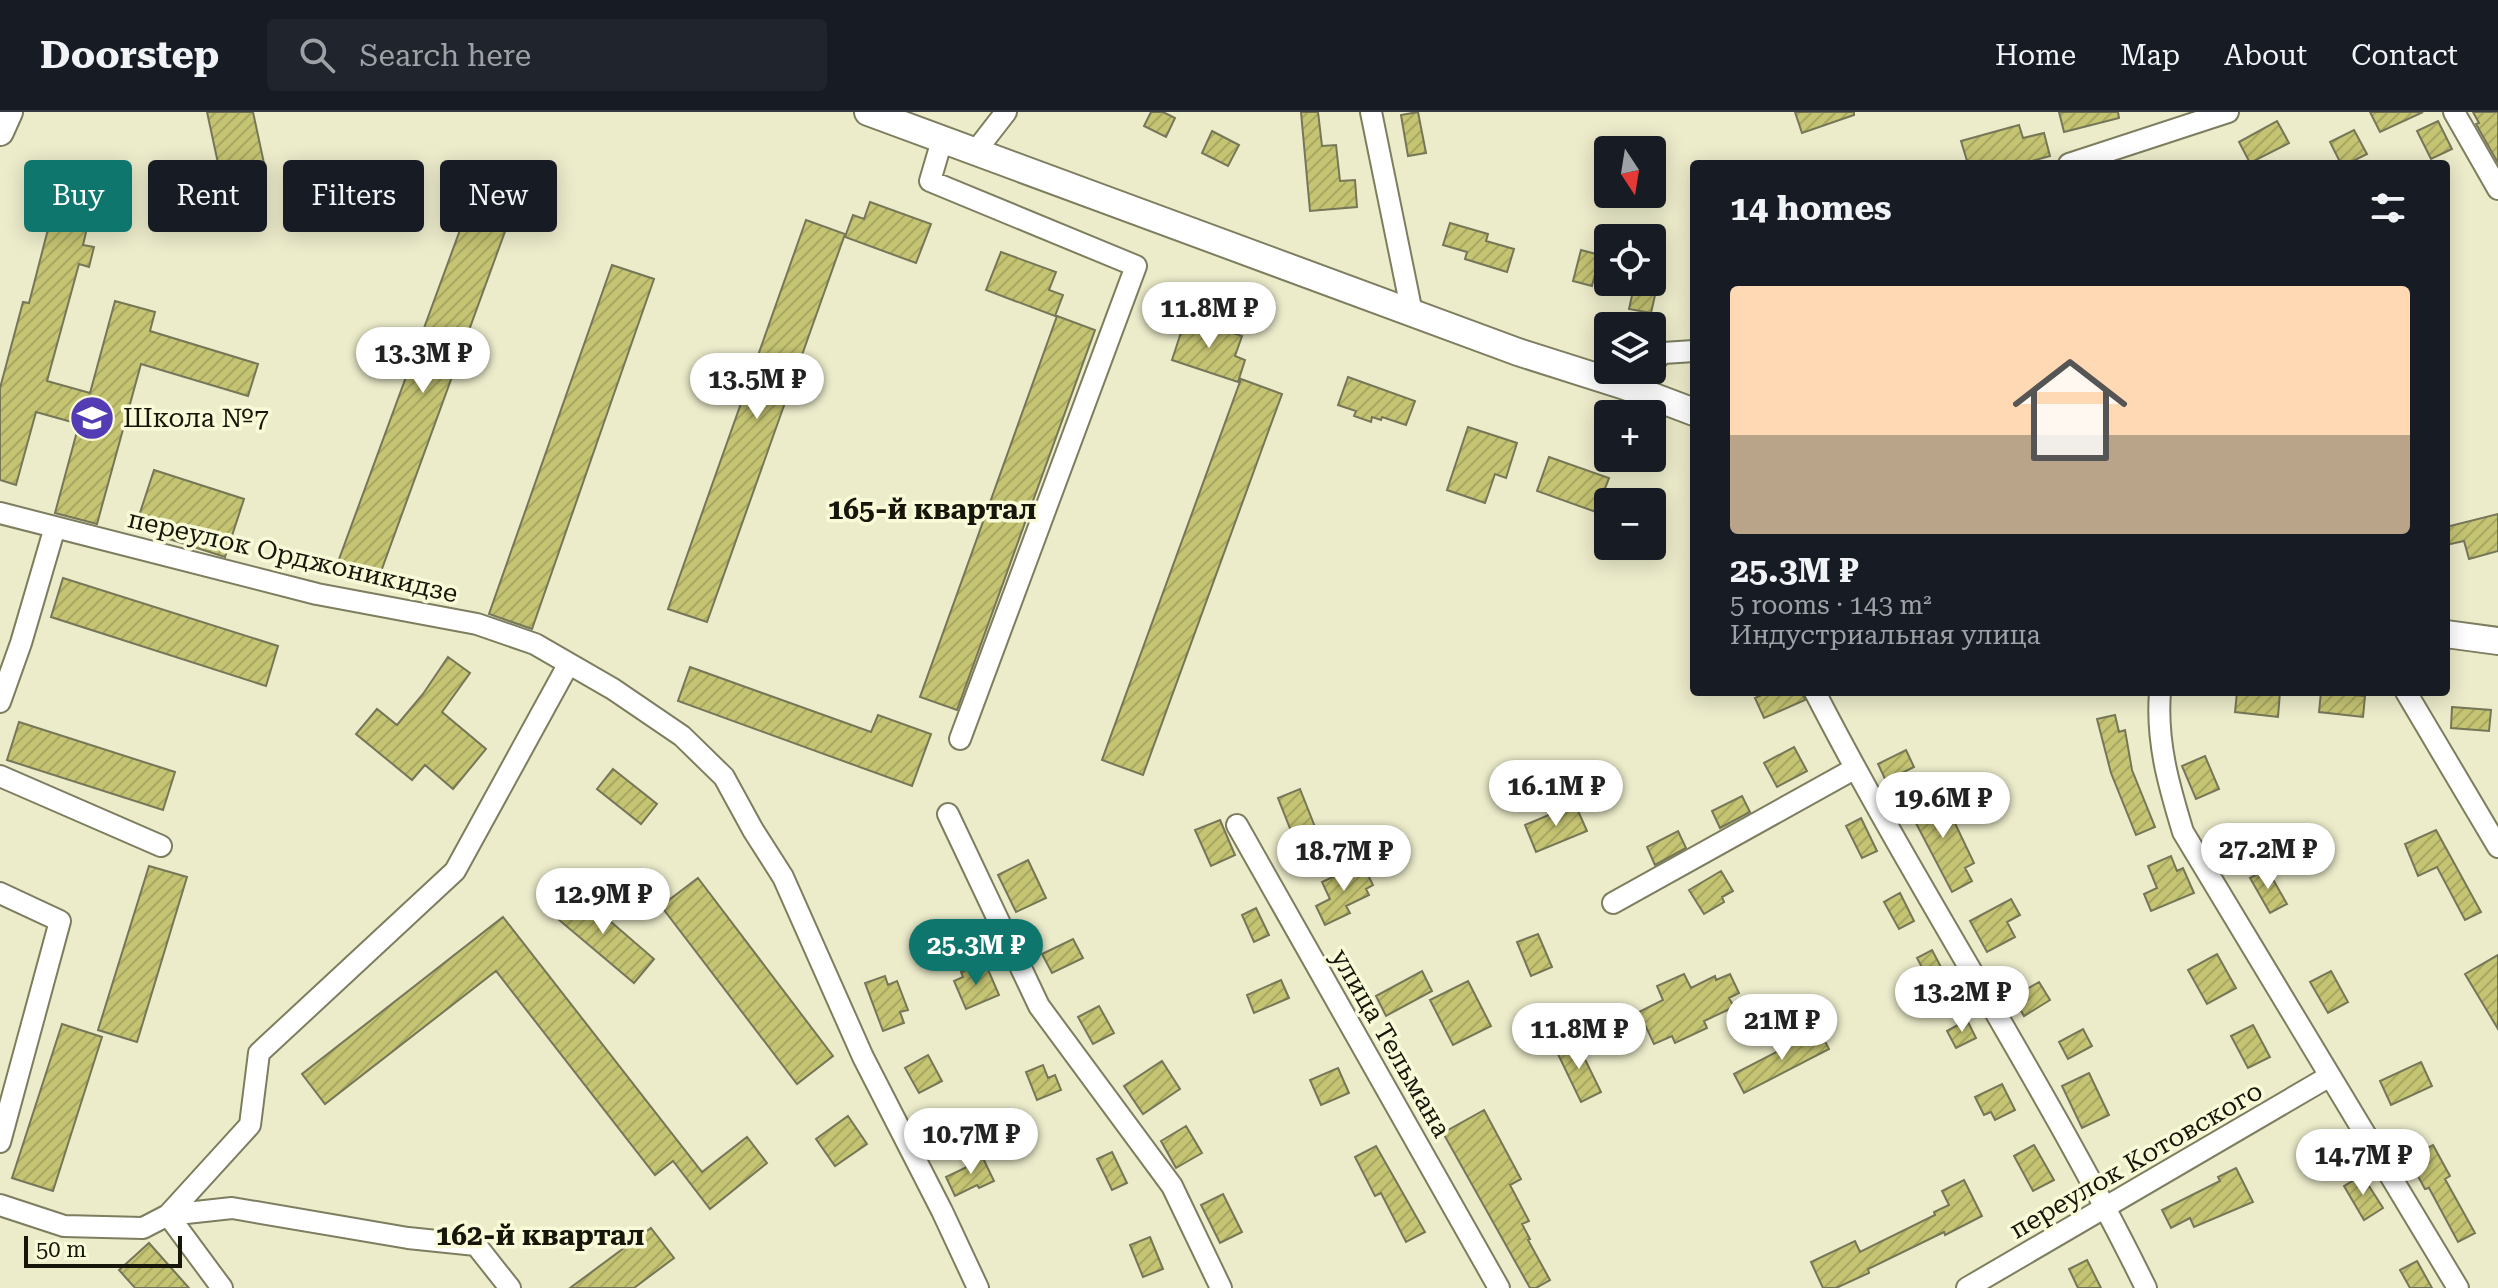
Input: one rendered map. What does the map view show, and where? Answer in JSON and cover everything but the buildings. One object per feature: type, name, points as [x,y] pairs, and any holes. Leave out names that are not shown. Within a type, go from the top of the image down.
[{"type":"main road","points":[[0,132],[9,112]]},
{"type":"main road","points":[[868,112],[1518,352],[1594,369]]},
{"type":"main road","points":[[1645,384],[1690,410]]},
{"type":"main road","points":[[2450,635],[2498,641]]},
{"type":"street","points":[[975,152],[1006,112]]},
{"type":"street","points":[[1371,112],[1412,313]]},
{"type":"street","points":[[2081,160],[2228,112]]},
{"type":"street","points":[[2454,112],[2496,182]]},
{"type":"street","points":[[942,140],[930,181],[1136,266],[960,739]]},
{"type":"street","points":[[1666,353],[1690,351]]},
{"type":"street","name":"переулок Орджоникидзе","points":[[0,513],[317,594],[477,624],[535,644],[613,689],[682,736],[724,777],[783,877],[863,1057],[978,1288]]},
{"type":"street","points":[[0,702],[55,527]]},
{"type":"street","points":[[0,1205],[64,1226],[143,1228],[168,1215],[250,1125],[259,1053],[455,871],[568,665]]},
{"type":"street","points":[[1817,696],[1854,769],[2106,1208],[2146,1288]]},
{"type":"street","points":[[2160,696],[2165,774],[2183,832],[2458,1288]]},
{"type":"street","points":[[2408,696],[2498,847]]},
{"type":"street","points":[[1613,903],[1854,769]]},
{"type":"street","points":[[0,776],[161,846]]},
{"type":"street","points":[[948,814],[1039,1006],[1172,1186],[1221,1288]]},
{"type":"street","name":"улица Тельмана","points":[[1237,825],[1499,1288]]},
{"type":"street","points":[[0,893],[60,921],[0,1142]]},
{"type":"street","name":"переулок Котовского","points":[[1967,1288],[2330,1076]]},
{"type":"street","points":[[168,1215],[232,1208],[408,1238],[476,1245],[510,1288]]},
{"type":"street","points":[[168,1215],[222,1288]]},
{"type":"place","name":"Школа №7","points":[[92,418]]},
{"type":"district","name":"165-й квартал","points":[[932,509]]},
{"type":"district","name":"162-й квартал","points":[[540,1235]]}]
